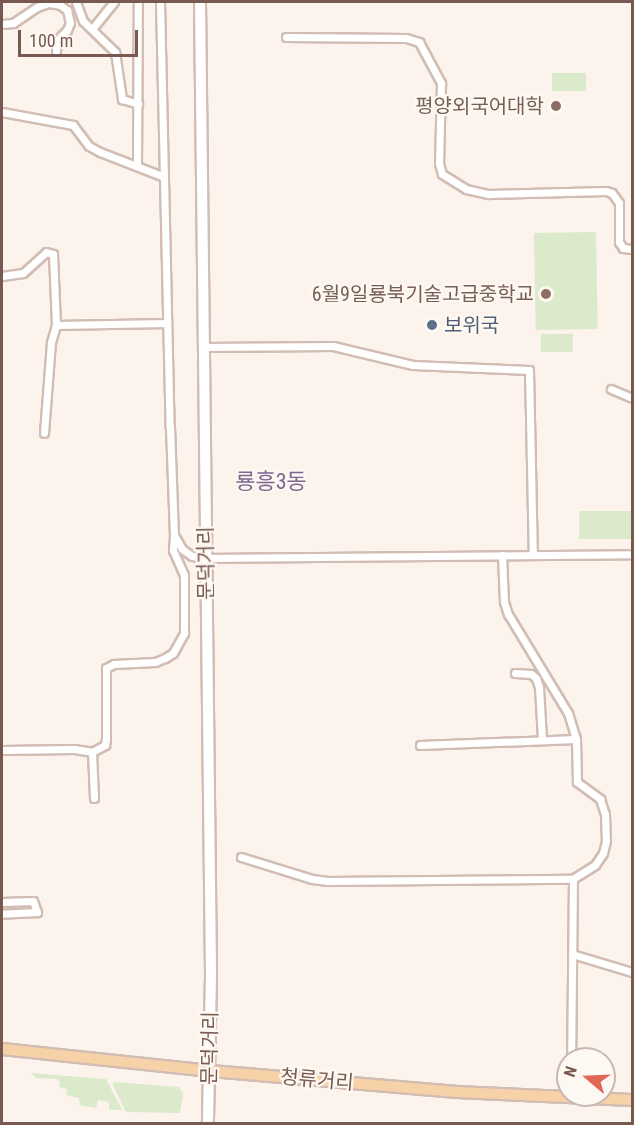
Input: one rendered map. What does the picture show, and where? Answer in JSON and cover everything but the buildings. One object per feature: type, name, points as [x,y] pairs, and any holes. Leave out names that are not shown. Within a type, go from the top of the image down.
[{"type":"main road","name":"문덕거리","points":[[200,2],[211,1071],[208,1124]]},
{"type":"main road","name":"청류거리","points":[[2,1049],[211,1071],[556,1096]]},
{"type":"main road","name":"청류거리","points":[[616,1099],[633,1100]]},
{"type":"street","points":[[76,2],[79,16],[115,52],[122,99],[138,104]]},
{"type":"street","points":[[92,29],[114,2]]},
{"type":"street","points":[[137,166],[138,2]]},
{"type":"street","points":[[2,750],[74,749],[92,752],[105,745],[106,669],[114,664],[155,662],[165,658],[180,644],[184,633],[184,575],[174,550],[162,176],[160,2]]},
{"type":"street","points":[[2,24],[13,23],[37,7],[48,3],[60,5],[67,10],[70,23],[67,30],[57,40],[56,51]]},
{"type":"street","points":[[285,37],[406,38],[419,42],[441,82],[439,163],[447,178],[466,189],[488,194],[606,191],[617,197],[619,203],[622,248],[633,249]]},
{"type":"street","points":[[2,112],[73,125],[89,146],[162,176]]},
{"type":"street","points":[[2,276],[23,273],[46,252],[53,254],[56,325],[51,342],[44,433]]},
{"type":"street","points":[[56,325],[166,323]]},
{"type":"street","points":[[203,347],[333,346],[413,364],[529,370],[533,555]]},
{"type":"street","points":[[611,389],[633,398]]},
{"type":"street","points":[[174,535],[182,549],[192,555],[206,558],[633,554]]},
{"type":"street","points":[[241,857],[312,879],[328,881],[573,879],[595,866],[603,853],[606,841],[605,814],[600,800],[593,792],[581,786],[575,778],[576,739],[568,712],[508,614],[504,602],[502,555]]},
{"type":"street","points":[[516,673],[536,678],[539,687],[542,739]]},
{"type":"street","points":[[420,745],[576,739]]},
{"type":"street","points":[[92,752],[94,798]]},
{"type":"street","points":[[571,1047],[573,879]]},
{"type":"street","points":[[2,902],[33,901],[37,912],[2,914]]},
{"type":"street","points":[[572,954],[633,972]]},
{"type":"green space","points":[[552,73],[586,73],[586,91],[552,91]]},
{"type":"green space","points":[[596,232],[598,329],[536,330],[534,233]]},
{"type":"green space","points":[[541,334],[573,334],[573,352],[541,352]]},
{"type":"green space","points":[[579,511],[632,511],[632,539],[579,539]]},
{"type":"green space","points":[[30,1073],[106,1079],[122,1110],[109,1110],[109,1102],[98,1100],[96,1108],[80,1105],[79,1098],[66,1095],[67,1089],[59,1087],[60,1082],[57,1079],[37,1078]]},
{"type":"green space","points":[[114,1082],[179,1087],[183,1093],[180,1113],[126,1112],[113,1085]]},
{"type":"place","name":"평양외국어대학","points":[[556,106]]},
{"type":"place","name":"6월9일룡북기술고급중학교","points":[[546,294]]},
{"type":"place","name":"보위국","points":[[432,325]]},
{"type":"district","name":"룡흥3동","points":[[271,482]]}]
